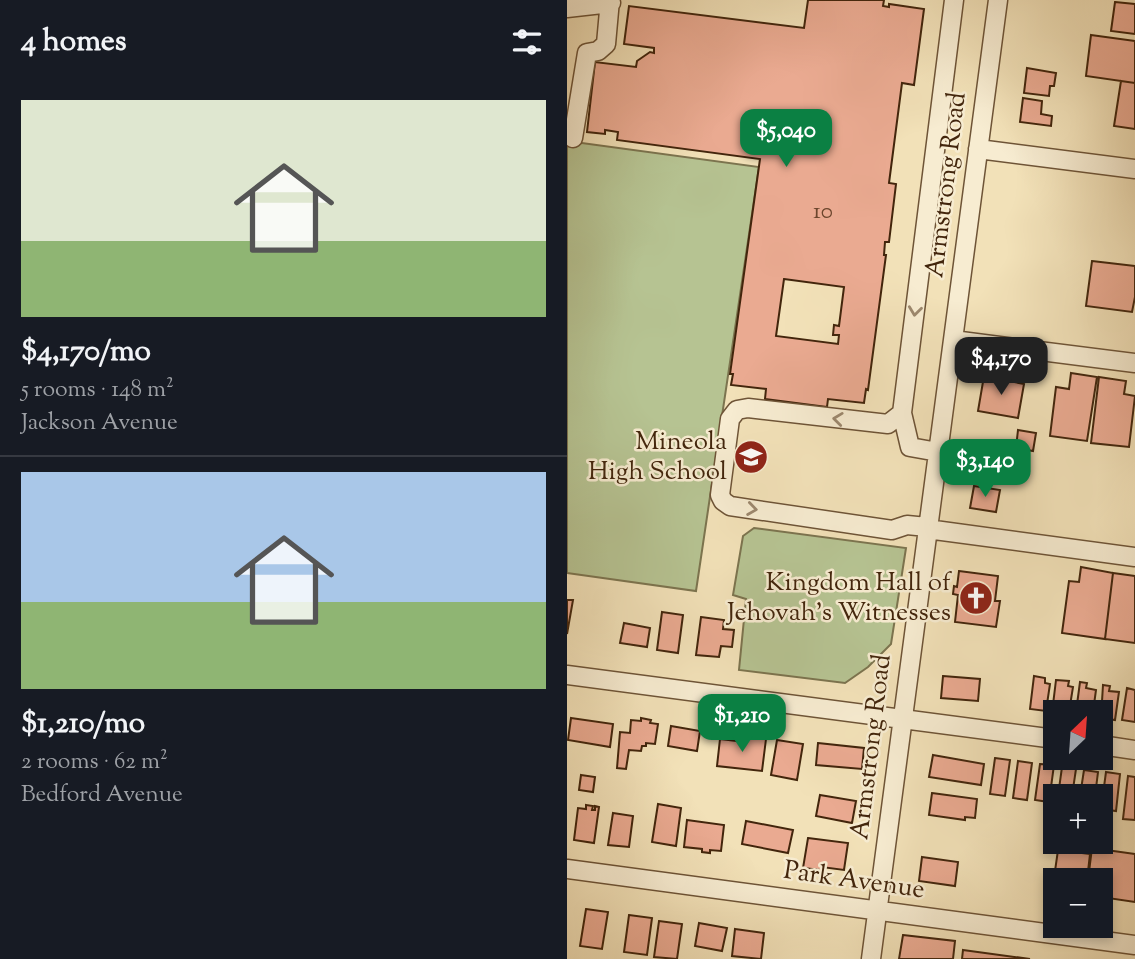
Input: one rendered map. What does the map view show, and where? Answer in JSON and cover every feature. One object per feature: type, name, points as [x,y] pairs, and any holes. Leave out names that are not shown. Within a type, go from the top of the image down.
[{"type":"street","points":[[938,452],[910,447],[902,414],[954,0]]},
{"type":"street","name":"Armstrong Road","points":[[871,959],[997,0]]},
{"type":"street","points":[[567,8],[610,1],[606,44],[598,51],[567,56]]},
{"type":"street","points":[[573,138],[587,53]]},
{"type":"street","points":[[978,149],[1135,169]]},
{"type":"street","points":[[953,340],[1135,363]]},
{"type":"street","points":[[902,414],[888,424],[748,408],[737,410],[730,419],[720,495],[730,506],[892,530],[907,525],[1135,557]]},
{"type":"street","points":[[567,675],[1043,737]]},
{"type":"street","points":[[1113,747],[1135,750]]},
{"type":"street","name":"Park Avenue","points":[[567,869],[1135,944]]},
{"type":"green space","points":[[567,141],[759,167],[696,591],[567,573]]},
{"type":"green space","points":[[754,528],[906,548],[891,644],[868,667],[845,683],[739,670],[746,599],[733,595],[743,536]]},
{"type":"building","points":[[808,0],[884,0],[883,6],[889,7],[889,4],[924,9],[914,85],[902,83],[889,183],[896,184],[889,242],[885,242],[886,255],[864,403],[828,399],[827,407],[765,399],[766,389],[731,385],[733,374],[730,374],[760,159],[617,140],[618,132],[587,132],[595,62],[636,67],[637,61],[650,52],[654,53],[654,48],[624,44],[629,6],[804,28]],"holes":[[[784,279],[844,287],[839,326],[834,325],[833,335],[839,335],[838,344],[776,336]]]},
{"type":"building","points":[[1115,2],[1135,4],[1135,34],[1111,31]]},
{"type":"building","points":[[1091,35],[1135,41],[1135,83],[1086,76]]},
{"type":"building","points":[[1027,68],[1056,73],[1049,96],[1024,93]]},
{"type":"building","points":[[1121,81],[1135,83],[1135,129],[1114,126]]},
{"type":"building","points":[[1023,98],[1042,101],[1041,114],[1052,116],[1051,126],[1020,122]]},
{"type":"building","points":[[1092,261],[1135,266],[1132,312],[1086,306]]},
{"type":"building","points":[[1071,373],[1097,377],[1087,441],[1050,436],[1056,387],[1069,389]]},
{"type":"building","points":[[984,376],[1024,384],[1018,418],[978,411]]},
{"type":"building","points":[[1099,377],[1126,381],[1124,394],[1135,396],[1129,447],[1091,443]]},
{"type":"building","points":[[1018,430],[1036,433],[1033,451],[1016,448]]},
{"type":"building","points":[[978,455],[1015,461],[1012,481],[976,475]]},
{"type":"building","points":[[974,486],[1000,490],[996,512],[970,508]]},
{"type":"building","points":[[1081,567],[1113,573],[1105,639],[1062,633],[1069,581],[1079,582]]},
{"type":"building","name":"Kingdom Hall of Jehovah’s Witnesses","points":[[959,571],[998,576],[995,601],[1000,601],[996,627],[955,622],[958,595],[953,594],[954,586],[957,587]]},
{"type":"building","points":[[1113,573],[1135,576],[1135,643],[1105,639]]},
{"type":"building","points":[[567,600],[573,600],[567,634]]},
{"type":"building","points":[[662,612],[683,615],[678,653],[657,650]]},
{"type":"building","points":[[701,617],[724,620],[723,629],[734,630],[732,647],[721,646],[719,657],[696,655]]},
{"type":"building","points":[[624,623],[650,628],[647,647],[620,643]]},
{"type":"building","points":[[943,676],[980,679],[978,701],[941,698]]},
{"type":"building","points":[[1034,676],[1045,678],[1045,683],[1050,684],[1048,700],[1043,700],[1043,711],[1030,709]]},
{"type":"building","points":[[1056,680],[1069,681],[1068,686],[1073,687],[1071,700],[1054,700]]},
{"type":"building","points":[[1080,682],[1087,683],[1086,688],[1096,690],[1095,700],[1078,700]]},
{"type":"building","points":[[1103,685],[1110,686],[1109,691],[1119,692],[1115,720],[1113,700],[1102,700]]},
{"type":"building","points":[[1127,688],[1135,690],[1135,722],[1122,720]]},
{"type":"building","points":[[571,718],[613,724],[610,747],[568,740]]},
{"type":"building","points":[[641,718],[658,724],[655,744],[646,743],[641,751],[629,750],[626,769],[617,768],[620,732],[630,733],[631,720],[641,721]]},
{"type":"building","points":[[671,726],[700,731],[697,751],[668,746]]},
{"type":"building","points":[[745,737],[766,739],[762,771],[717,766],[720,739],[744,742]]},
{"type":"building","points":[[777,740],[803,744],[797,780],[771,775]]},
{"type":"building","points":[[818,743],[864,748],[862,769],[816,765]]},
{"type":"building","points":[[933,755],[984,764],[981,785],[929,777]]},
{"type":"building","points":[[995,758],[1010,760],[1005,796],[990,794]]},
{"type":"building","points":[[1018,761],[1032,763],[1027,800],[1013,798]]},
{"type":"building","points":[[1040,764],[1043,764],[1043,770],[1053,770],[1051,784],[1043,784],[1043,801],[1035,800]]},
{"type":"building","points":[[1062,770],[1076,770],[1074,784],[1060,784]]},
{"type":"building","points":[[1084,770],[1098,772],[1096,784],[1082,784]]},
{"type":"building","points":[[1106,772],[1120,774],[1116,811],[1113,811],[1113,784],[1104,784]]},
{"type":"building","points":[[581,775],[595,777],[593,792],[579,790]]},
{"type":"building","points":[[1128,776],[1135,777],[1135,820],[1123,819]]},
{"type":"building","points":[[932,793],[977,799],[975,818],[965,817],[965,820],[929,815]]},
{"type":"building","points":[[820,795],[856,801],[852,823],[816,816]]},
{"type":"building","points":[[658,804],[681,808],[676,846],[652,842]]},
{"type":"building","points":[[586,805],[593,806],[592,810],[595,810],[595,806],[599,807],[594,843],[574,840],[578,808],[586,809]]},
{"type":"building","points":[[613,813],[633,816],[629,847],[608,845]]},
{"type":"building","points":[[687,820],[724,825],[721,851],[710,850],[710,853],[684,847]]},
{"type":"building","points":[[746,821],[793,830],[788,853],[742,844]]},
{"type":"building","points":[[808,838],[848,843],[844,870],[803,868]]},
{"type":"building","points":[[1113,851],[1135,854],[1135,902],[1113,899],[1113,868],[1090,868],[1091,854],[1113,854]]},
{"type":"building","points":[[1057,854],[1090,854],[1088,868],[1055,868]]},
{"type":"building","points":[[922,857],[958,862],[955,886],[919,881]]},
{"type":"building","points":[[586,909],[608,912],[602,949],[580,946]]},
{"type":"building","points":[[629,915],[652,918],[647,955],[624,952]]},
{"type":"building","points":[[659,921],[682,924],[677,959],[654,957]]},
{"type":"building","points":[[699,923],[727,928],[722,951],[695,946]]},
{"type":"building","points":[[735,929],[764,933],[761,959],[732,956]]},
{"type":"building","points":[[903,935],[955,941],[953,959],[899,959]]},
{"type":"building","points":[[963,950],[1030,959],[962,959]]},
{"type":"place","name":"Mineola High School","points":[[751,457]]},
{"type":"place","name":"Kingdom Hall of Jehovah’s Witnesses","points":[[976,598]]}]
